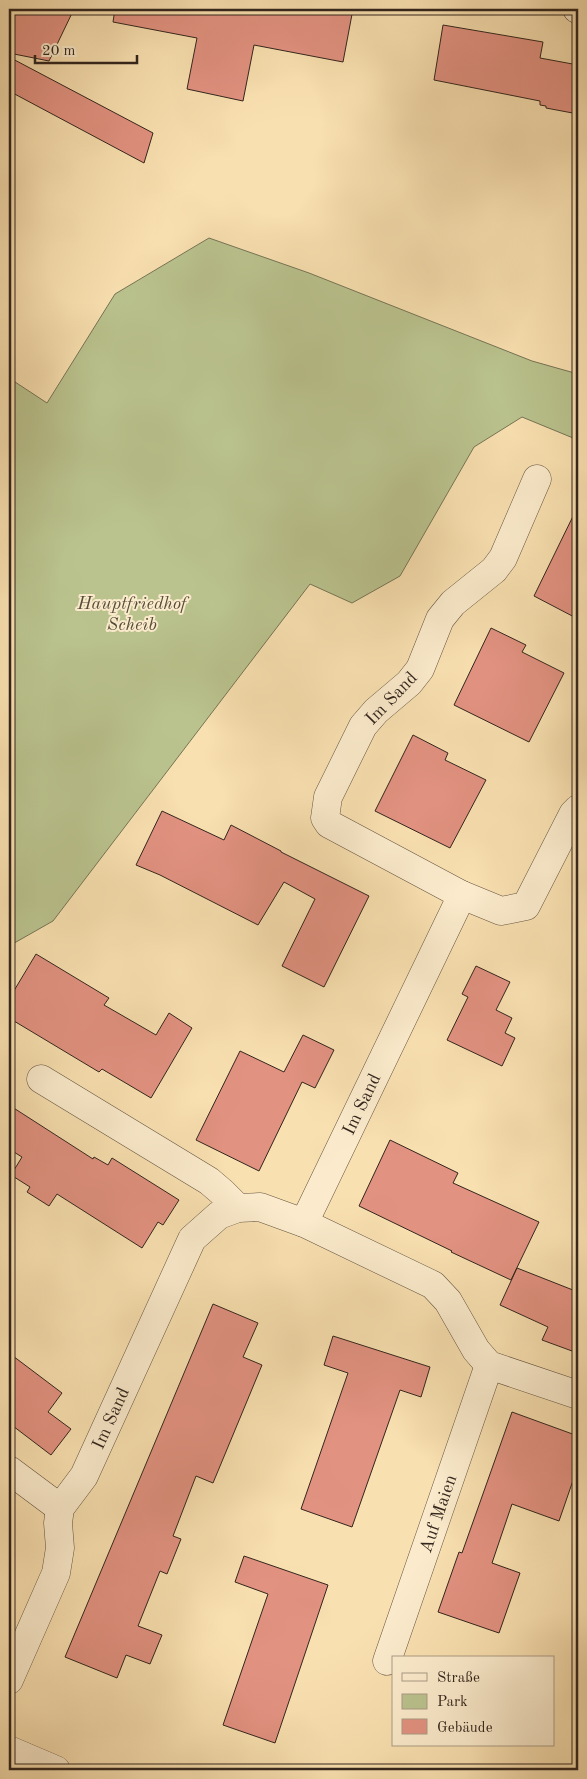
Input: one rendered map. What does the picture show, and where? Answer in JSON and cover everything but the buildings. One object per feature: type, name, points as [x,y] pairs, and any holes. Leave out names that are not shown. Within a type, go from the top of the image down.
[{"type":"street","name":"Im Sand","points":[[537,479],[503,558],[494,570],[453,603],[440,619],[420,669],[410,683],[376,711],[363,726],[328,797],[325,818],[329,824],[462,896],[501,911],[526,906],[572,814],[578,809]]},
{"type":"street","name":"Im Sand","points":[[60,1508],[84,1476],[192,1239],[219,1215],[238,1208],[260,1207],[304,1223],[462,896]]},
{"type":"street","points":[[41,1079],[209,1182],[238,1208]]},
{"type":"street","points":[[304,1223],[433,1284],[448,1301],[476,1350],[489,1365],[578,1395]]},
{"type":"street","name":"Auf Maien","points":[[387,1660],[489,1365]]},
{"type":"street","points":[[9,1470],[60,1508],[58,1523],[60,1548],[56,1573],[9,1680]]},
{"type":"street","points":[[9,1750],[56,1770]]},
{"type":"green space","name":"Hauptfriedhof Scheib","points":[[209,238],[309,273],[532,361],[578,374],[578,440],[522,417],[474,447],[400,576],[352,603],[310,584],[53,921],[9,946],[9,378],[47,403],[115,294]]}]
